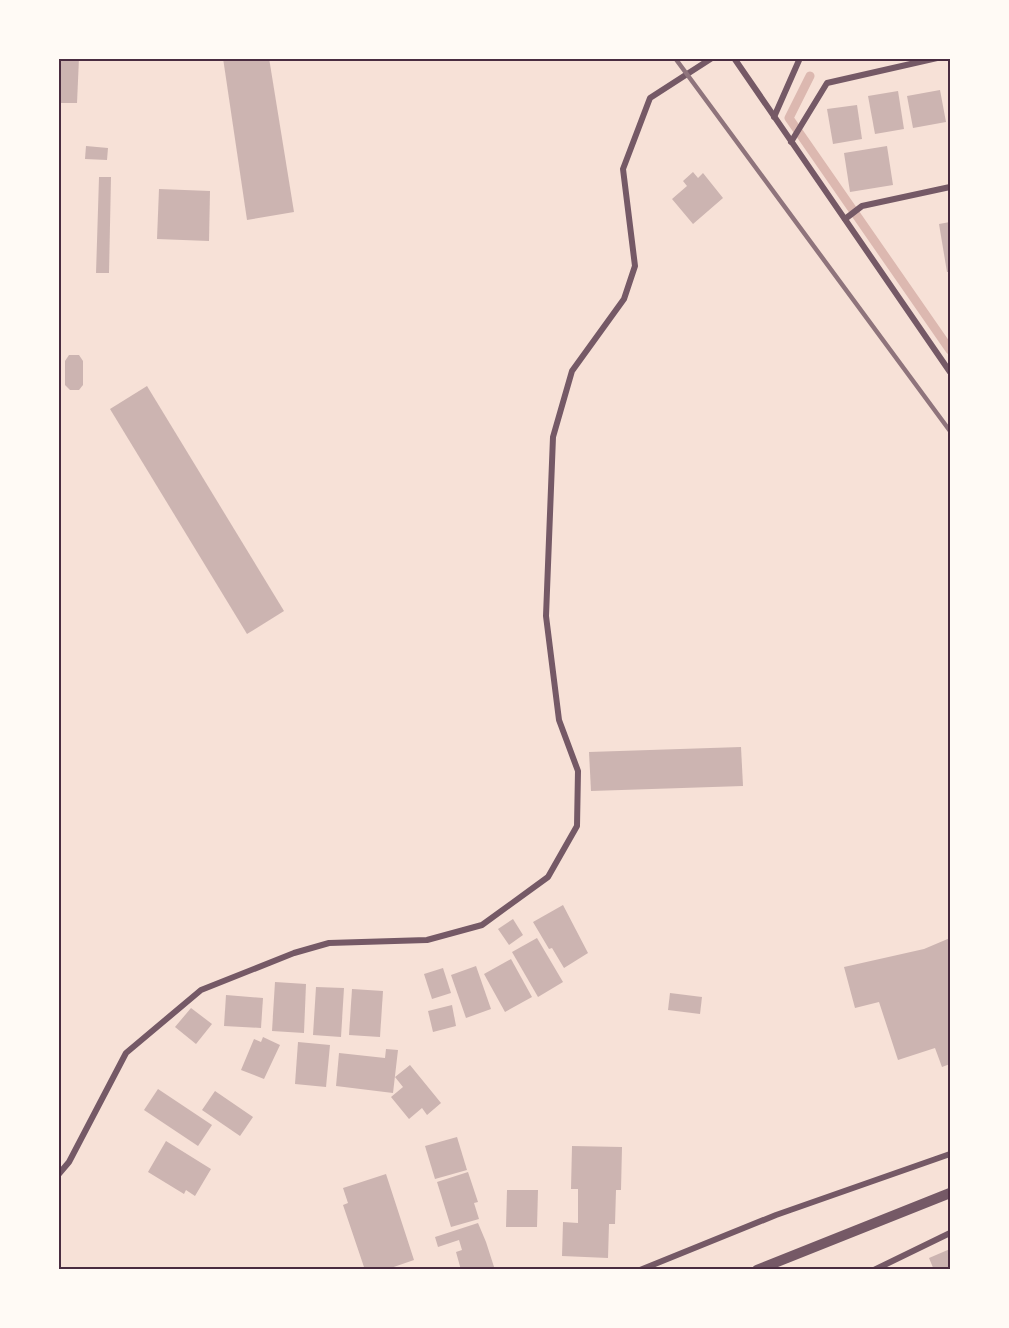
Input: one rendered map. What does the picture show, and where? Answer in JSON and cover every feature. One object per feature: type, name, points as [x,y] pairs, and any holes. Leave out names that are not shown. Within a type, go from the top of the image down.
[{"type":"street","points":[[58,1175],[69,1162],[126,1053],[201,990],[294,953],[329,943],[427,940],[482,926],[548,877],[577,826],[578,771],[559,720],[546,616],[553,437],[572,371],[624,299],[635,266],[623,169],[650,98],[712,58]]},
{"type":"street","points":[[734,58],[951,372]]},
{"type":"street","points":[[774,117],[800,58]]},
{"type":"street","points":[[791,142],[827,83],[937,58]]},
{"type":"street","points":[[845,219],[862,206],[951,187]]},
{"type":"street","points":[[640,1269],[776,1215],[951,1154]]},
{"type":"street","points":[[757,1269],[951,1193]]},
{"type":"street","points":[[874,1269],[951,1233]]},
{"type":"building","points":[[58,58],[79,58],[77,103],[58,103]]},
{"type":"building","points":[[223,58],[269,58],[294,212],[247,220]]},
{"type":"building","points":[[940,90],[946,122],[913,128],[907,96]]},
{"type":"building","points":[[898,91],[904,129],[875,134],[868,96]]},
{"type":"building","points":[[857,105],[862,139],[833,144],[827,109]]},
{"type":"building","points":[[86,146],[108,148],[107,160],[85,159]]},
{"type":"building","points":[[887,146],[893,185],[850,192],[844,153]]},
{"type":"building","points":[[693,172],[698,178],[703,173],[723,198],[693,224],[672,199],[687,186],[683,181]]},
{"type":"building","points":[[99,177],[111,177],[109,273],[96,273]]},
{"type":"building","points":[[159,189],[210,191],[209,241],[157,239]]},
{"type":"building","points":[[950,222],[950,272],[947,272],[939,224]]},
{"type":"building","points":[[69,355],[79,355],[83,361],[83,385],[79,390],[70,390],[65,385],[65,361]]},
{"type":"building","points":[[147,386],[284,611],[247,634],[110,409]]},
{"type":"building","points":[[741,747],[743,786],[591,791],[589,752]]},
{"type":"building","points":[[563,905],[588,953],[564,968],[552,948],[549,949],[533,922]]},
{"type":"building","points":[[513,919],[523,935],[509,945],[498,929]]},
{"type":"building","points":[[537,938],[563,982],[538,997],[512,952]]},
{"type":"building","points":[[950,938],[950,1064],[942,1067],[935,1048],[898,1060],[879,1002],[855,1008],[844,967],[924,949]]},
{"type":"building","points":[[511,959],[532,997],[505,1012],[484,974]]},
{"type":"building","points":[[476,966],[491,1009],[466,1018],[451,975]]},
{"type":"building","points":[[443,968],[451,993],[432,999],[424,974]]},
{"type":"building","points":[[275,982],[306,984],[304,1033],[272,1031]]},
{"type":"building","points":[[316,987],[344,988],[341,1037],[313,1035]]},
{"type":"building","points":[[352,989],[383,991],[380,1037],[349,1035]]},
{"type":"building","points":[[670,993],[702,997],[700,1014],[668,1010]]},
{"type":"building","points":[[226,995],[263,998],[261,1028],[224,1026]]},
{"type":"building","points":[[452,1005],[456,1026],[433,1032],[428,1011]]},
{"type":"building","points":[[191,1008],[212,1024],[196,1044],[175,1027]]},
{"type":"building","points":[[263,1037],[280,1045],[264,1079],[241,1070],[254,1039],[261,1042]]},
{"type":"building","points":[[298,1042],[330,1045],[326,1087],[295,1084]]},
{"type":"building","points":[[386,1049],[398,1050],[393,1093],[336,1086],[339,1053],[385,1058]]},
{"type":"building","points":[[410,1065],[441,1103],[427,1115],[422,1108],[409,1119],[391,1097],[403,1087],[395,1077]]},
{"type":"building","points":[[158,1089],[212,1125],[198,1146],[144,1110]]},
{"type":"building","points":[[215,1091],[253,1117],[240,1136],[202,1110]]},
{"type":"building","points":[[457,1137],[467,1170],[435,1179],[425,1146]]},
{"type":"building","points":[[166,1141],[211,1169],[195,1196],[186,1190],[184,1194],[148,1172]]},
{"type":"building","points":[[572,1146],[622,1147],[621,1190],[616,1190],[615,1224],[609,1224],[608,1258],[562,1256],[563,1222],[578,1223],[578,1189],[571,1189]]},
{"type":"building","points":[[468,1172],[478,1202],[474,1203],[479,1219],[451,1227],[437,1182]]},
{"type":"building","points":[[386,1174],[414,1260],[385,1270],[365,1270],[343,1205],[348,1203],[343,1188]]},
{"type":"building","points":[[507,1190],[538,1190],[537,1227],[506,1227]]},
{"type":"building","points":[[478,1223],[495,1270],[461,1270],[456,1252],[462,1250],[459,1240],[438,1247],[435,1237]]},
{"type":"building","points":[[950,1249],[950,1270],[934,1270],[929,1258]]},
{"type":"waterway","points":[[810,76],[789,118],[950,350]]},
{"type":"railway","points":[[675,58],[950,431]]}]
